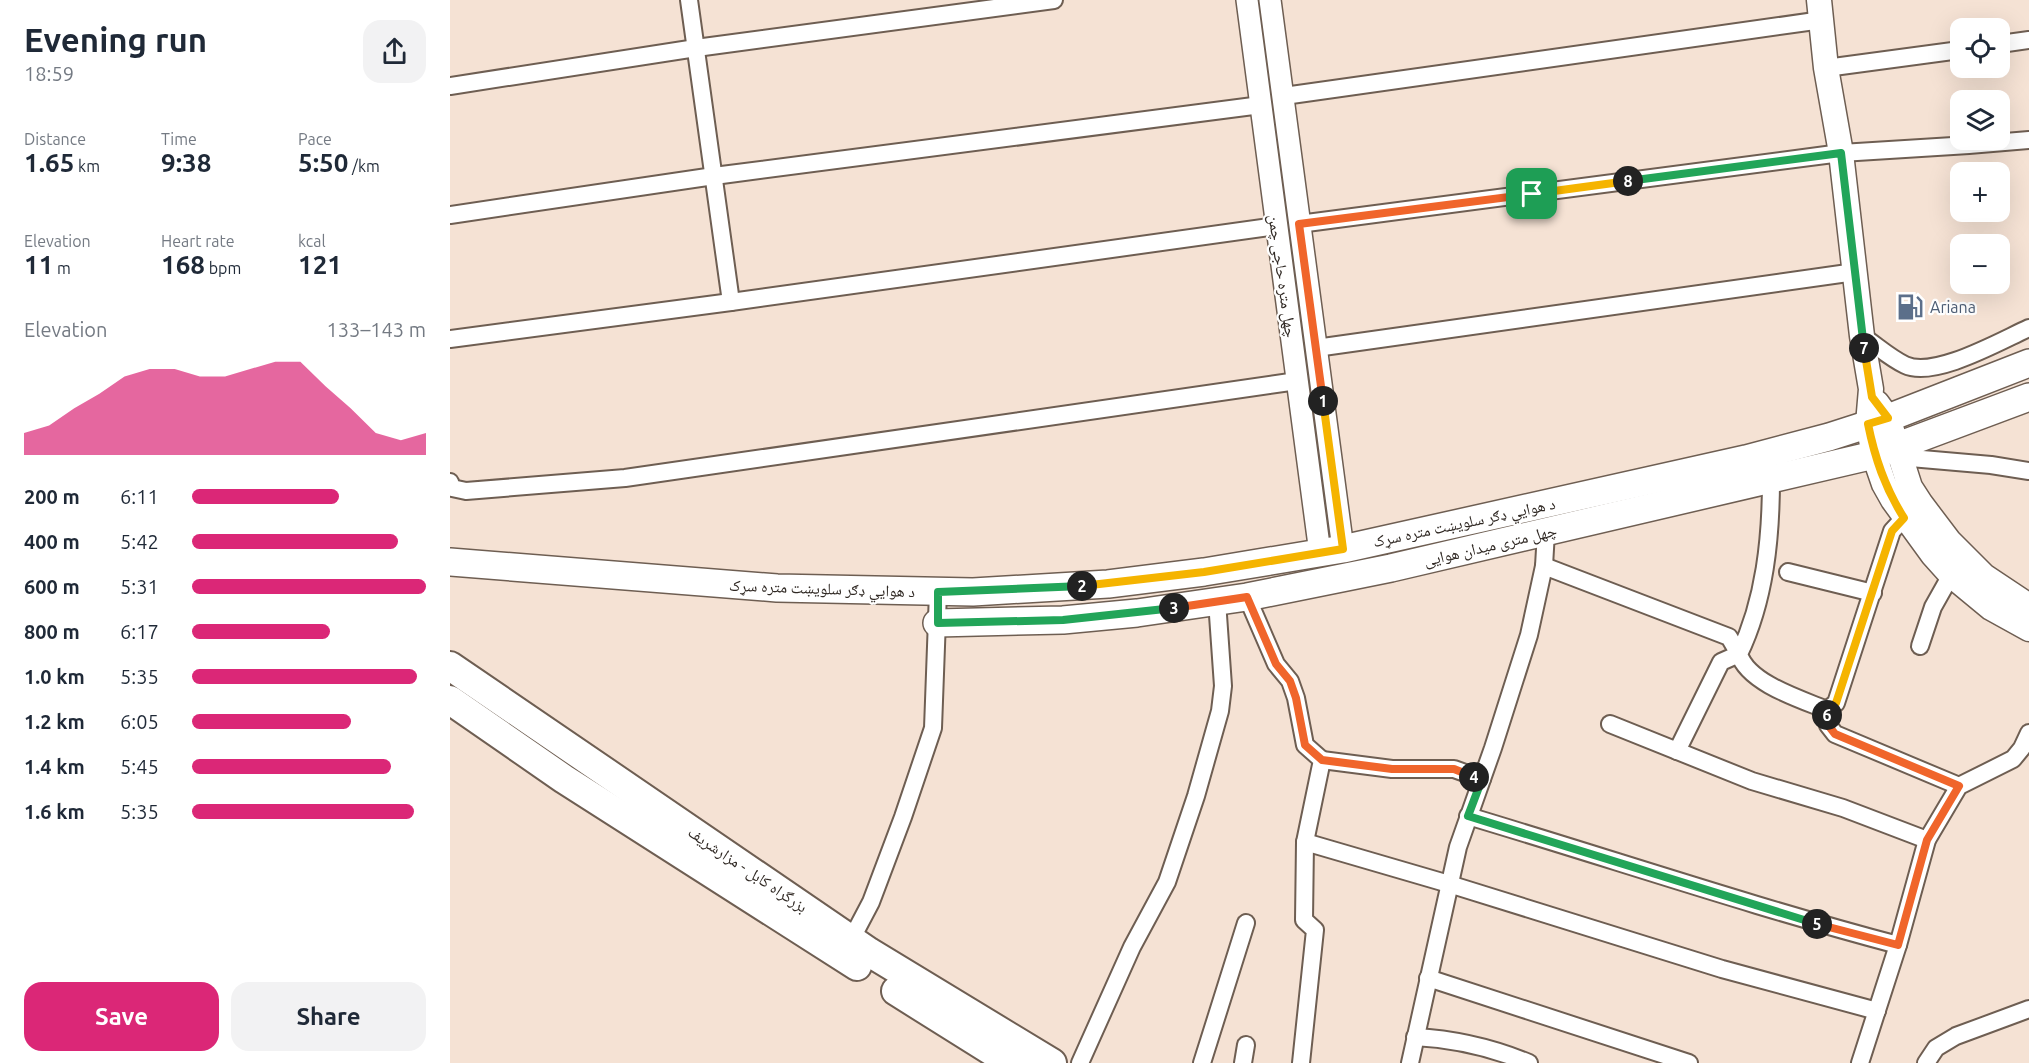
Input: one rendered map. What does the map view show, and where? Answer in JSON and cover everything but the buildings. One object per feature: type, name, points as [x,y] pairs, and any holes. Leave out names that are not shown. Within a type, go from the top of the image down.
[{"type":"highway","name":"بزرگراه کابل - مزارشریف","points":[[450,666],[851,940],[1052,1063]]},
{"type":"highway","name":"بزرگراه کابل - مزارشریف","points":[[450,700],[573,786],[1011,1063]]},
{"type":"main road","points":[[1820,10],[1826,68],[1841,153],[1862,336],[1878,421],[1890,453],[1910,487],[1948,541],[1984,576],[2029,606]]},
{"type":"main road","name":"د هوايي ډګر سلویښت متره سړک","points":[[450,562],[777,588],[938,592],[1108,584],[1204,572],[1331,551],[1746,459],[1829,437],[1878,421],[2029,363]]},
{"type":"main road","name":"چهل متری میدان هوایی","points":[[938,623],[1063,620],[1137,613],[1247,597],[1391,568],[1890,453],[2029,397]]},
{"type":"main road","points":[[1890,453],[1884,484],[1904,518],[1951,575],[1991,608],[2029,629]]},
{"type":"street","points":[[689,0],[731,303]]},
{"type":"street","points":[[450,86],[696,48],[1054,0]]},
{"type":"street","name":"چهل متره حاجی چمن","points":[[1247,0],[1297,381],[1331,551]]},
{"type":"street","name":"چهل متره حاجی چمن","points":[[1270,0],[1316,348],[1331,551]]},
{"type":"street","points":[[1284,96],[1820,10]]},
{"type":"street","points":[[2010,43],[2029,40]]},
{"type":"street","points":[[1826,68],[1950,51]]},
{"type":"street","points":[[450,215],[714,176],[1261,105]]},
{"type":"street","points":[[1299,224],[1841,153],[2029,140]]},
{"type":"street","points":[[450,339],[731,303],[1277,226]]},
{"type":"street","points":[[1316,348],[1855,272]]},
{"type":"street","points":[[1862,336],[1906,366],[1926,369],[1943,366],[2029,328]]},
{"type":"street","points":[[450,482],[452,488],[466,491],[625,478],[1297,381]]},
{"type":"street","points":[[1890,453],[2029,471]]},
{"type":"street","points":[[1677,751],[1721,662],[1739,654],[1749,634],[1767,559],[1771,524],[1771,479]]},
{"type":"street","points":[[1827,710],[1836,703],[1892,531],[1904,518]]},
{"type":"street","points":[[1410,1063],[1458,847],[1529,635],[1544,566],[1546,532]]},
{"type":"street","points":[[1544,566],[1729,637],[1742,664],[1756,677],[1827,710]]},
{"type":"street","points":[[1788,572],[1873,593]]},
{"type":"street","points":[[1920,646],[1933,607],[1951,575]]},
{"type":"street","points":[[851,940],[871,902],[903,818],[933,728],[938,592]]},
{"type":"street","points":[[1247,597],[1276,664],[1290,681],[1296,698],[1305,745],[1322,760],[1392,769],[1454,769],[1482,779]]},
{"type":"street","points":[[1080,1063],[1132,946],[1167,882],[1196,796],[1220,711],[1223,686],[1217,602]]},
{"type":"street","points":[[1827,710],[1828,725],[1835,734],[1959,786]]},
{"type":"street","points":[[1610,724],[1752,781],[1843,808],[1927,840]]},
{"type":"street","points":[[1860,1063],[1898,945],[1927,840],[1959,786],[2013,759],[2029,734]]},
{"type":"street","points":[[1301,1063],[1315,930],[1304,920],[1305,842],[1322,760]]},
{"type":"street","points":[[1468,816],[1632,865],[1803,920],[1898,945]]},
{"type":"street","points":[[1305,842],[1722,969],[1877,1011]]},
{"type":"street","points":[[1202,1063],[1246,923]]},
{"type":"street","points":[[1428,978],[1689,1063]]},
{"type":"street","points":[[1926,1063],[1936,1048],[1956,1036],[2029,1010]]},
{"type":"street","points":[[1416,1037],[1438,1038],[1504,1053],[1528,1063]]},
{"type":"street","points":[[1243,1063],[1246,1045]]},
{"type":"place","name":"Ariana","points":[[1910,307]]},
{"type":"route","points":[[1841,153],[1862,336],[1872,397],[1888,418],[1868,424],[1874,455],[1884,484],[1904,518],[1892,531],[1836,703],[1827,710],[1828,725],[1835,734],[1926,770],[1959,786],[1927,840],[1898,945],[1803,920],[1632,865],[1468,816],[1482,779],[1454,769],[1392,769],[1322,760],[1305,745],[1296,698],[1290,681],[1276,664],[1247,597],[1137,613],[1063,620],[938,623],[938,592],[1108,584],[1204,572],[1343,549],[1299,224],[1532,194],[1841,153]]}]
